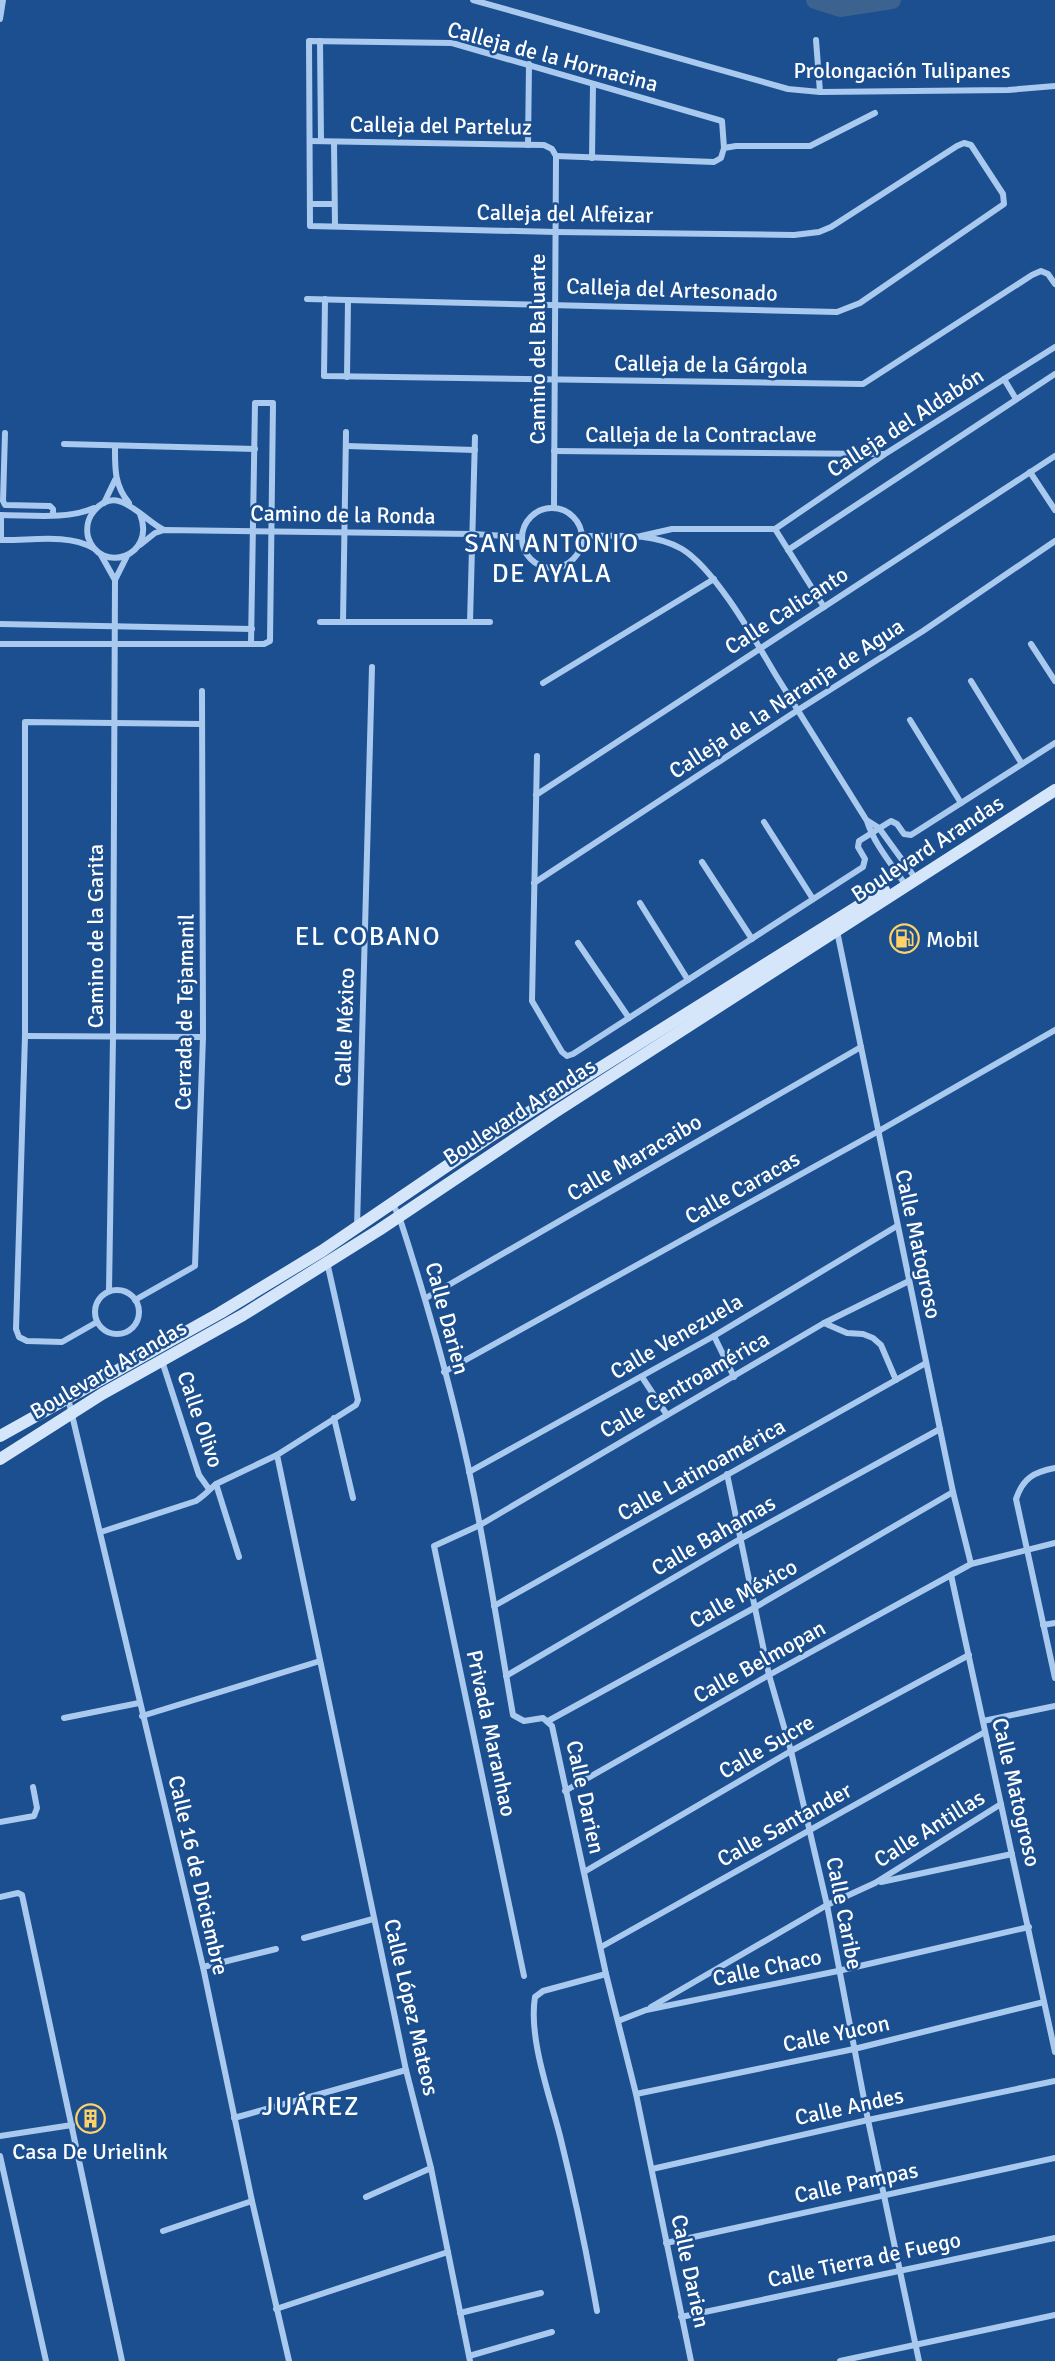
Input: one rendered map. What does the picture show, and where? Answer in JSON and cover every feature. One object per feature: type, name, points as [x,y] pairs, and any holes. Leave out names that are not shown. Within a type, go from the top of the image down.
[{"type":"main road","name":"Boulevard Arandas","points":[[0,1459],[72,1413],[243,1315],[324,1257],[357,1229],[396,1210],[502,1147],[837,931],[909,879],[1055,783]]},
{"type":"main road","name":"Boulevard Arandas","points":[[4,1432],[324,1257],[357,1244],[396,1210],[488,1138],[1055,790]]},
{"type":"street","points":[[0,19],[3,0]]},
{"type":"street","name":"Prolongación Tulipanes","points":[[473,0],[788,88],[820,92],[1008,90],[1055,86]]},
{"type":"street","points":[[816,40],[820,92]]},
{"type":"street","name":"Calleja de la Hornacina","points":[[310,141],[309,41],[452,43],[723,121],[724,148]]},
{"type":"street","points":[[320,41],[321,141]]},
{"type":"street","points":[[528,145],[529,64]]},
{"type":"street","points":[[592,158],[593,84]]},
{"type":"street","name":"Calleja del Parteluz","points":[[310,141],[544,145],[552,149],[556,156],[714,162],[721,158],[724,148],[810,146],[875,114]]},
{"type":"street","points":[[310,141],[310,204],[334,204]]},
{"type":"street","points":[[334,142],[335,226]]},
{"type":"street","name":"Calleja del Artesonado","points":[[307,299],[837,312],[860,303],[1004,204],[1003,194],[972,145],[964,143],[831,227],[819,232]]},
{"type":"street","name":"Camino del Baluarte","points":[[554,506],[556,156]]},
{"type":"street","name":"Calleja del Alfeizar","points":[[310,204],[310,226],[794,235],[819,232]]},
{"type":"street","name":"Calleja de la Gárgola","points":[[325,299],[324,376],[863,384],[1041,271],[1048,274],[1055,284]]},
{"type":"street","points":[[347,376],[348,300]]},
{"type":"street","name":"Calleja del Aldabón","points":[[775,529],[885,454],[1055,347]]},
{"type":"street","name":"Calleja del Aldabón","points":[[788,550],[1055,374]]},
{"type":"street","points":[[1004,379],[1016,399]]},
{"type":"street","points":[[0,644],[115,645],[264,644],[270,641],[273,403],[255,403],[251,644]]},
{"type":"street","points":[[343,622],[346,432]]},
{"type":"street","points":[[4,433],[3,501],[5,505],[50,506],[53,509],[53,515]]},
{"type":"street","points":[[470,622],[475,437]]},
{"type":"street","points":[[64,444],[255,449]]},
{"type":"street","points":[[115,446],[115,479],[118,488],[147,521],[164,530]]},
{"type":"street","points":[[346,446],[475,450]]},
{"type":"street","name":"Calleja de la Contraclave","points":[[554,451],[885,454]]},
{"type":"street","name":"Calle Calicanto","points":[[536,795],[1055,456]]},
{"type":"street","points":[[1030,472],[1055,510]]},
{"type":"street","points":[[98,552],[87,533],[91,514],[101,505],[115,479]]},
{"type":"street","points":[[129,503],[116,500],[83,513],[0,515],[1,540],[83,542],[110,558],[127,556],[155,533],[164,530]]},
{"type":"street","points":[[554,506],[568,511],[579,521],[583,536],[581,548],[575,559],[565,566],[553,568],[541,566],[530,559],[524,549],[522,537],[526,521],[538,510],[554,506]]},
{"type":"street","points":[[140,514],[144,530],[140,546]]},
{"type":"street","points":[[583,536],[640,536],[672,529],[775,529],[824,607]]},
{"type":"street","name":"Camino de la Ronda","points":[[164,530],[473,534],[522,537]]},
{"type":"street","points":[[640,536],[666,542],[682,550],[714,579],[867,821],[881,851],[909,879]]},
{"type":"street","name":"Calleja de la Naranja de Agua","points":[[534,884],[798,710],[924,631],[1055,541]]},
{"type":"street","name":"Camino de la Garita","points":[[98,552],[115,580]]},
{"type":"street","name":"Camino de la Garita","points":[[109,1291],[113,1037],[115,580],[127,556]]},
{"type":"street","points":[[543,683],[714,579]]},
{"type":"street","points":[[320,622],[490,622]]},
{"type":"street","points":[[0,624],[252,630]]},
{"type":"street","points":[[1031,644],[1055,681]]},
{"type":"street","name":"Calle México","points":[[357,1244],[372,667]]},
{"type":"street","points":[[971,681],[1022,764]]},
{"type":"street","name":"Cerrada de Tejamanil","points":[[135,1300],[195,1266],[204,1037],[202,691]]},
{"type":"street","points":[[910,720],[961,803]]},
{"type":"street","points":[[97,1322],[62,1342],[27,1341],[19,1337],[16,1329],[25,1036],[25,722],[202,724]]},
{"type":"street","points":[[537,756],[532,1001],[562,1052],[567,1056],[863,867],[865,859],[858,844],[871,833],[891,821],[895,822],[904,834],[911,835],[1055,743]]},
{"type":"street","points":[[867,821],[879,828],[909,879]]},
{"type":"street","points":[[764,822],[813,899]]},
{"type":"street","points":[[702,862],[752,939]]},
{"type":"street","points":[[640,903],[687,980]]},
{"type":"street","name":"Calle Matogroso","points":[[837,931],[953,1492],[971,1564]]},
{"type":"street","points":[[578,943],[629,1018]]},
{"type":"street","name":"Calle Caracas","points":[[444,1372],[877,1132],[1055,1030]]},
{"type":"street","points":[[25,1036],[204,1037]]},
{"type":"street","name":"Calle Maracaibo","points":[[426,1298],[861,1047]]},
{"type":"street","points":[[488,1138],[502,1147]]},
{"type":"street","name":"Calle Darien","points":[[396,1210],[426,1298],[469,1472],[513,1715],[524,1721],[543,1718],[552,1725],[606,1974],[636,2094],[691,2361]]},
{"type":"street","name":"Calle Venezuela","points":[[469,1472],[714,1336],[897,1226]]},
{"type":"street","points":[[101,1532],[196,1501],[205,1496],[216,1484],[277,1455],[357,1403],[324,1257]]},
{"type":"street","name":"Calle Centroamérica","points":[[480,1525],[824,1323],[909,1281]]},
{"type":"street","points":[[109,1291],[126,1291],[135,1300],[138,1310],[138,1317],[130,1329],[116,1334],[108,1332],[97,1322],[95,1316],[96,1303],[109,1291]]},
{"type":"street","points":[[824,1323],[847,1333],[863,1334],[873,1338],[881,1345],[896,1380]]},
{"type":"street","points":[[714,1336],[734,1377]]},
{"type":"street","name":"Calle Olivo","points":[[162,1360],[199,1475],[209,1489]]},
{"type":"street","name":"Calle Latinoamérica","points":[[494,1606],[926,1364]]},
{"type":"street","points":[[642,1377],[667,1415]]},
{"type":"street","name":"Calle 16 de Diciembre","points":[[68,1398],[203,1967],[252,2201],[289,2361]]},
{"type":"street","points":[[334,1418],[353,1498]]},
{"type":"street","name":"Calle Bahamas","points":[[506,1676],[740,1539],[940,1429]]},
{"type":"street","name":"Calle López Mateos","points":[[277,1455],[373,1919],[406,2070],[431,2168],[469,2359]]},
{"type":"street","points":[[1055,1468],[1039,1471],[1026,1478],[1020,1486],[1016,1499],[1055,1678]]},
{"type":"street","name":"Calle Caribe","points":[[727,1474],[769,1675],[792,1751],[810,1829],[919,2361]]},
{"type":"street","points":[[216,1484],[239,1557]]},
{"type":"street","name":"Calle México","points":[[548,1721],[754,1608],[953,1492]]},
{"type":"street","name":"Privada Maranhao","points":[[480,1525],[434,1546],[524,1976]]},
{"type":"street","name":"Calle Belmopan","points":[[565,1791],[971,1564],[1055,1543]]},
{"type":"street","name":"Calle Matogroso","points":[[951,1575],[1055,2052]]},
{"type":"street","points":[[1043,1625],[1055,1623]]},
{"type":"street","name":"Calle Sucre","points":[[584,1872],[792,1751],[969,1655]]},
{"type":"street","points":[[142,1716],[320,1661]]},
{"type":"street","points":[[64,1718],[139,1703]]},
{"type":"street","points":[[982,1721],[1055,1706]]},
{"type":"street","name":"Calle Santander","points":[[601,1947],[984,1732]]},
{"type":"street","points":[[0,1822],[34,1816],[37,1808],[33,1787]]},
{"type":"street","name":"Calle Antillas","points":[[646,2010],[826,1905],[875,1883],[1001,1804]]},
{"type":"street","name":"Calle Antillas","points":[[875,1883],[1012,1854]]},
{"type":"street","points":[[0,1897],[22,1895],[122,2361]]},
{"type":"street","points":[[304,1938],[373,1919]]},
{"type":"street","name":"Calle Chaco","points":[[618,2021],[646,2010],[838,1971],[1029,1927]]},
{"type":"street","points":[[203,1967],[276,1949]]},
{"type":"street","points":[[597,2311],[582,2227],[541,2066],[533,2009],[535,1997],[543,1990],[606,1974]]},
{"type":"street","name":"Calle Yucon","points":[[636,2094],[854,2049],[1044,2002]]},
{"type":"street","points":[[234,2118],[406,2070]]},
{"type":"street","name":"Calle Andes","points":[[652,2169],[1055,2081]]},
{"type":"street","points":[[0,2136],[72,2125]]},
{"type":"street","points":[[0,2156],[46,2361]]},
{"type":"street","name":"Calle Pampas","points":[[666,2243],[1055,2158]]},
{"type":"street","points":[[366,2197],[431,2168]]},
{"type":"street","points":[[163,2231],[252,2201]]},
{"type":"street","name":"Calle Tierra de Fuego","points":[[681,2317],[1055,2238]]},
{"type":"street","points":[[276,2309],[448,2252]]},
{"type":"street","points":[[460,2313],[541,2293]]},
{"type":"street","points":[[840,2361],[1055,2315]]},
{"type":"street","points":[[469,2359],[552,2332]]},
{"type":"waterway","points":[[815,0],[840,8],[892,0]]},
{"type":"place","name":"Mobil","points":[[905,939]]},
{"type":"place","name":"Casa De Urielink","points":[[90,2119]]},
{"type":"district","name":"SAN ANTONIO DE AYALA","points":[[552,558]]},
{"type":"district","name":"EL COBANO","points":[[368,936]]},
{"type":"district","name":"JUÁREZ","points":[[311,2106]]}]
